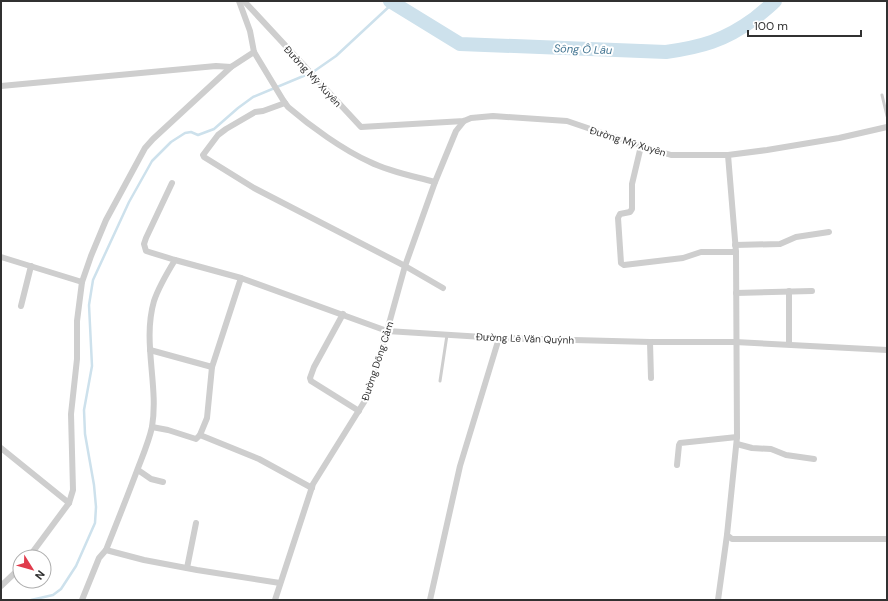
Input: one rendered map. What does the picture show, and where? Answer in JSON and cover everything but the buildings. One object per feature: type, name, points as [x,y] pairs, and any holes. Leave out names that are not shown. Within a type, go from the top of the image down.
[{"type":"street","points":[[239,1],[250,31],[254,52],[284,102],[298,115],[336,142],[370,162],[392,171],[435,182],[456,131],[464,121]]},
{"type":"street","name":"Đường Mỹ Xuyên","points":[[244,1],[361,127],[464,121],[471,118],[493,116],[567,121],[641,146],[671,154],[728,155],[820,142],[887,127]]},
{"type":"street","points":[[35,549],[72,497],[74,485],[71,414],[76,359],[77,321],[82,282],[106,220],[145,148],[160,131],[231,67],[254,52]]},
{"type":"street","points":[[1,86],[216,66],[231,67]]},
{"type":"street","points":[[284,102],[264,111],[255,112],[226,129],[218,136],[206,151],[203,155],[204,157],[254,188],[405,266],[443,288]]},
{"type":"street","points":[[641,146],[632,184],[632,209],[630,212],[620,214],[618,218],[621,263],[624,265],[683,258],[704,251],[780,244],[796,237],[829,232]]},
{"type":"street","points":[[718,600],[737,444],[735,342],[736,248],[728,155]]},
{"type":"street","name":"Đường Dõng Cảm","points":[[275,600],[312,488],[366,399],[388,331],[405,266],[435,182]]},
{"type":"street","name":"Đường Lê Văn Quýnh","points":[[172,183],[146,238],[144,244],[146,251],[241,278],[388,331],[499,338],[650,342],[735,342],[887,350]]},
{"type":"street","points":[[1,257],[82,282]]},
{"type":"street","points":[[82,600],[98,558],[106,550],[148,442],[152,427],[154,394],[150,350],[150,327],[154,301],[174,260]]},
{"type":"street","points":[[21,306],[31,266]]},
{"type":"street","points":[[152,427],[168,430],[196,439],[200,435],[208,413],[212,367],[241,278]]},
{"type":"street","points":[[789,291],[789,344]]},
{"type":"street","points":[[736,293],[812,291]]},
{"type":"street","points":[[343,314],[314,367],[310,378],[311,381],[359,411]]},
{"type":"street","points":[[430,600],[460,466],[499,338]]},
{"type":"street","points":[[650,342],[651,378]]},
{"type":"street","points":[[150,350],[212,367]]},
{"type":"street","points":[[200,435],[259,459],[312,488]]},
{"type":"street","points":[[677,465],[680,443],[737,437]]},
{"type":"street","points":[[737,444],[752,448],[772,449],[786,455],[814,459]]},
{"type":"street","points":[[1,448],[68,503]]},
{"type":"street","points":[[138,470],[151,479],[163,482]]},
{"type":"street","points":[[187,568],[196,523]]},
{"type":"street","points":[[727,535],[732,539],[887,539]]},
{"type":"street","points":[[106,550],[144,560],[280,583]]},
{"type":"street","points":[[1,586],[12,576]]},
{"type":"lane","points":[[882,95],[887,116]]},
{"type":"lane","points":[[440,381],[448,335]]},
{"type":"waterway","name":"Sông Ô Lâu","points":[[390,1],[460,44],[666,52],[712,42],[733,33],[754,19],[775,1]]},
{"type":"waterway","points":[[31,600],[53,595],[61,589],[76,566],[95,523],[96,507],[94,485],[85,434],[84,410],[92,366],[89,305],[93,280],[129,202],[152,161],[171,142],[185,133],[191,132],[198,135],[214,129],[253,97],[313,72],[336,56],[393,3]]}]
